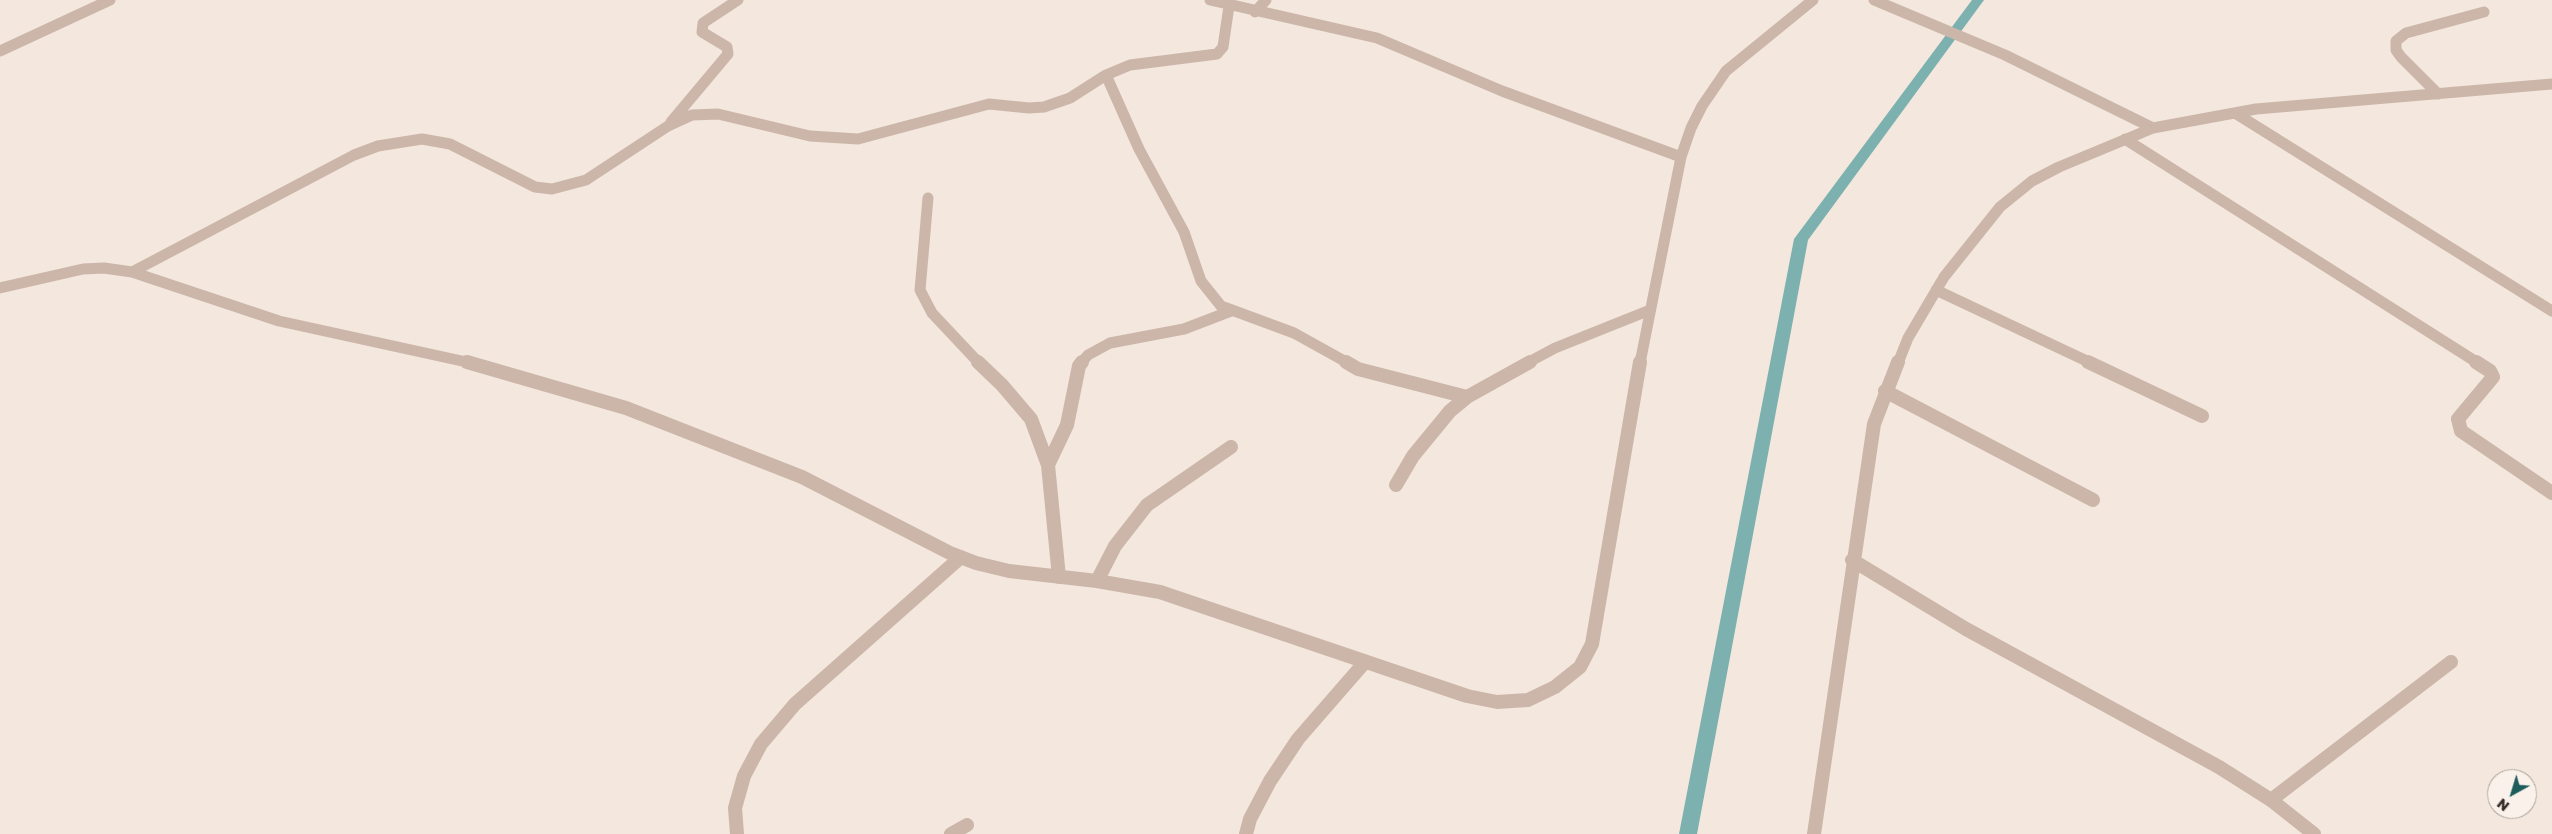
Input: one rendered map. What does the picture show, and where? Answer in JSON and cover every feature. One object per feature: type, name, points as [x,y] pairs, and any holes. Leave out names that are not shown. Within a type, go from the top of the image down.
[{"type":"street","points":[[0,51],[110,0]]},
{"type":"street","points":[[668,126],[728,54],[727,47],[702,32],[703,23],[738,0]]},
{"type":"street","points":[[1210,0],[1255,12],[1377,38],[1510,94],[1681,157]]},
{"type":"street","points":[[1255,12],[1266,0]]},
{"type":"street","points":[[0,288],[83,269],[104,268],[132,272],[279,321],[456,360],[626,408],[802,477],[961,557],[1009,571],[1098,581],[1160,592],[1467,696],[1497,702],[1528,700],[1555,687],[1580,667],[1592,644],[1650,310],[1681,157],[1702,106],[1726,71],[1738,59],[1813,0]]},
{"type":"street","points":[[1874,0],[2005,55],[2153,128]]},
{"type":"street","points":[[132,272],[354,155],[378,146],[422,139],[450,144],[535,187],[552,189],[586,180],[668,126],[692,114],[705,113],[810,136],[858,139],[989,104],[1029,108],[1044,107],[1070,98],[1106,75],[1145,62],[1217,54],[1223,47],[1229,6]]},
{"type":"street","points":[[2438,94],[2401,57],[2396,50],[2396,41],[2406,33],[2484,12]]},
{"type":"street","points":[[1106,75],[1140,149],[1184,232],[1202,281],[1220,306],[1294,332],[1358,369],[1467,397]]},
{"type":"street","points":[[1814,834],[1852,560],[1874,424],[1885,391],[1908,338],[1944,277],[2000,207],[2032,181],[2125,138],[2153,128],[2256,109],[2552,84]]},
{"type":"street","points":[[2235,113],[2552,311]]},
{"type":"street","points":[[2125,138],[2486,367],[2493,377],[2458,419],[2461,431],[2552,493]]},
{"type":"street","points":[[928,198],[919,278],[920,290],[924,300],[963,348],[1002,385],[1031,419],[1040,439],[1048,465],[1059,577]]},
{"type":"street","points":[[1936,290],[2202,416]]},
{"type":"street","points":[[1396,486],[1413,456],[1450,412],[1467,397],[1555,348],[1650,310]]},
{"type":"street","points":[[1048,465],[1067,425],[1079,366],[1088,355],[1110,344],[1202,324],[1231,311]]},
{"type":"street","points":[[1885,391],[2093,500]]},
{"type":"street","points":[[1098,581],[1115,546],[1147,505],[1231,447]]},
{"type":"street","points":[[737,834],[735,808],[744,776],[762,744],[795,704],[819,681],[961,557]]},
{"type":"street","points":[[1852,560],[1966,629],[2219,767],[2271,800],[2314,834]]},
{"type":"street","points":[[1246,834],[1250,819],[1270,781],[1298,739],[1365,662]]},
{"type":"street","points":[[2271,800],[2451,662]]},
{"type":"street","points":[[951,834],[967,825]]},
{"type":"waterway","points":[[1688,834],[1801,239],[1978,0]]}]
